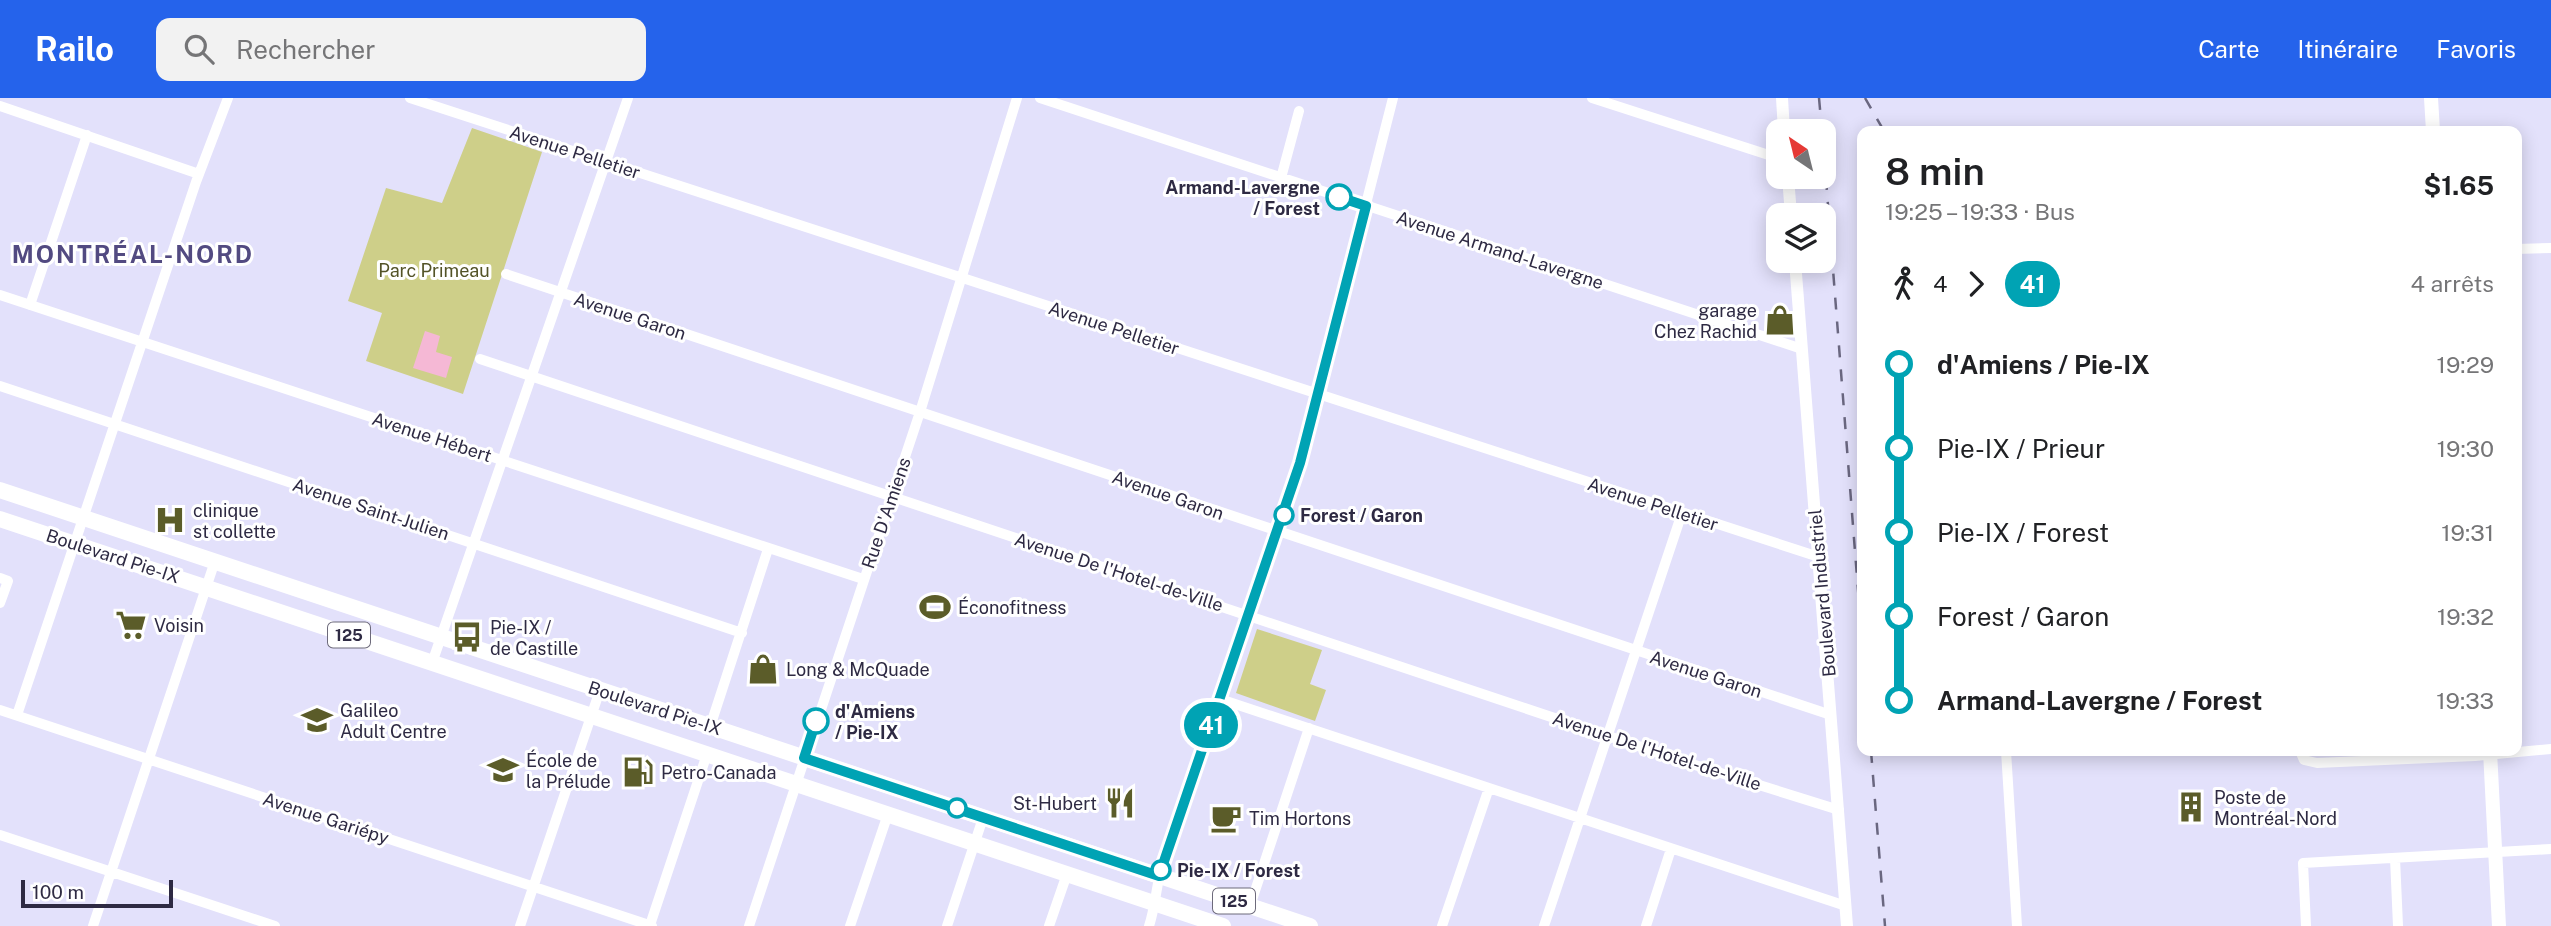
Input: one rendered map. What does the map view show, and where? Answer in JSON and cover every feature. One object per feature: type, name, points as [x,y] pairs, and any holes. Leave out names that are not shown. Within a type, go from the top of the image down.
[{"type":"main road","points":[[2431,98],[2433,126]]},
{"type":"main road","name":"Boulevard Pie-IX","points":[[0,490],[1310,926]]},
{"type":"main road","name":"Boulevard Pie-IX","points":[[0,519],[1223,926]]},
{"type":"main road","points":[[2491,756],[2499,926]]},
{"type":"street","points":[[17,715],[199,174],[228,98]]},
{"type":"street","name":"Avenue Pelletier","points":[[410,98],[1819,557]]},
{"type":"street","points":[[432,663],[628,98]]},
{"type":"street","name":"Rue D'Amiens","points":[[749,926],[920,412],[1017,98]]},
{"type":"street","name":"Avenue Armand-Lavergne","points":[[1040,98],[1802,349]]},
{"type":"street","points":[[1149,926],[1156,904],[1159,876],[1279,532],[1305,446],[1393,98]]},
{"type":"street","points":[[1592,98],[1766,155]]},
{"type":"street","points":[[1782,98],[1783,119]]},
{"type":"street","points":[[0,106],[199,174]]},
{"type":"street","points":[[1281,178],[1299,111]]},
{"type":"street","points":[[30,305],[87,135]]},
{"type":"street","points":[[2522,249],[2551,248]]},
{"type":"street","name":"Boulevard Industriel","points":[[1796,273],[1847,926]]},
{"type":"street","name":"Avenue Garon","points":[[506,274],[1831,715]]},
{"type":"street","name":"Avenue Hébert","points":[[0,295],[863,579]]},
{"type":"street","name":"Avenue De l'Hotel-de-Ville","points":[[480,359],[1839,810]]},
{"type":"street","name":"Avenue Saint-Julien","points":[[0,386],[742,633]]},
{"type":"street","points":[[1544,926],[1682,513]]},
{"type":"street","points":[[710,727],[768,549]]},
{"type":"street","points":[[93,926],[215,561]]},
{"type":"street","points":[[0,578],[8,581],[0,603]]},
{"type":"street","points":[[520,926],[600,690]]},
{"type":"street","points":[[1220,699],[1846,906]]},
{"type":"street","name":"Avenue Gariépy","points":[[0,710],[651,926]]},
{"type":"street","points":[[1250,906],[1309,728]]},
{"type":"street","points":[[2522,750],[2551,749]]},
{"type":"street","points":[[651,926],[706,754]]},
{"type":"street","points":[[2006,756],[2017,926]]},
{"type":"street","points":[[2302,756],[2309,763],[2389,756]]},
{"type":"street","points":[[1442,926],[1489,788]]},
{"type":"street","points":[[850,926],[888,814]]},
{"type":"street","points":[[947,926],[983,818]]},
{"type":"street","points":[[0,835],[275,926]]},
{"type":"street","points":[[1646,926],[1671,849]]},
{"type":"street","points":[[2306,926],[2303,863],[2551,849]]},
{"type":"street","points":[[2395,858],[2398,926]]},
{"type":"street","points":[[1049,926],[1067,874]]},
{"type":"green space","name":"Parc Primeau","points":[[472,128],[542,152],[463,394],[366,361],[382,313],[348,301],[386,188],[442,203]]},
{"type":"green space","points":[[1257,629],[1322,650],[1310,684],[1326,690],[1315,721],[1236,693]]},
{"type":"shaded area","points":[[425,331],[440,336],[436,352],[452,357],[446,378],[413,368]]},
{"type":"railway","points":[[1819,98],[1821,119]]},
{"type":"railway","points":[[1865,98],[1881,126]]},
{"type":"railway","points":[[1827,189],[1857,577]]},
{"type":"railway","points":[[1871,756],[1885,926]]},
{"type":"bus line","name":"41","points":[[816,721],[804,758],[1159,876],[1279,532],[1305,446],[1366,206],[1339,197]]},
{"type":"place","name":"Armand-Lavergne / Forest","points":[[1339,197]]},
{"type":"place","name":"garage Chez Rachid","points":[[1780,320]]},
{"type":"place","name":"Forest / Garon","points":[[1284,515]]},
{"type":"place","name":"clinique st collette","points":[[170,520]]},
{"type":"place","name":"Éconofitness","points":[[935,607]]},
{"type":"place","name":"Voisin","points":[[131,625]]},
{"type":"place","name":"Pie-IX / de Castille","points":[[467,637]]},
{"type":"place","name":"Long & McQuade","points":[[763,669]]},
{"type":"place","name":"Galileo Adult Centre","points":[[317,720]]},
{"type":"place","name":"d'Amiens / Pie-IX","points":[[816,721]]},
{"type":"place","name":"École de la Prélude","points":[[503,770]]},
{"type":"place","name":"Petro-Canada","points":[[638,772]]},
{"type":"place","name":"St-Hubert","points":[[1120,803]]},
{"type":"place","name":"Poste de Montréal-Nord","points":[[2191,807]]},
{"type":"place","name":"Tim Hortons","points":[[1226,818]]},
{"type":"place","name":"Pie-IX / Forest","points":[[1161,870]]},
{"type":"district","name":"MONTRÉAL-NORD","points":[[133,254]]}]
